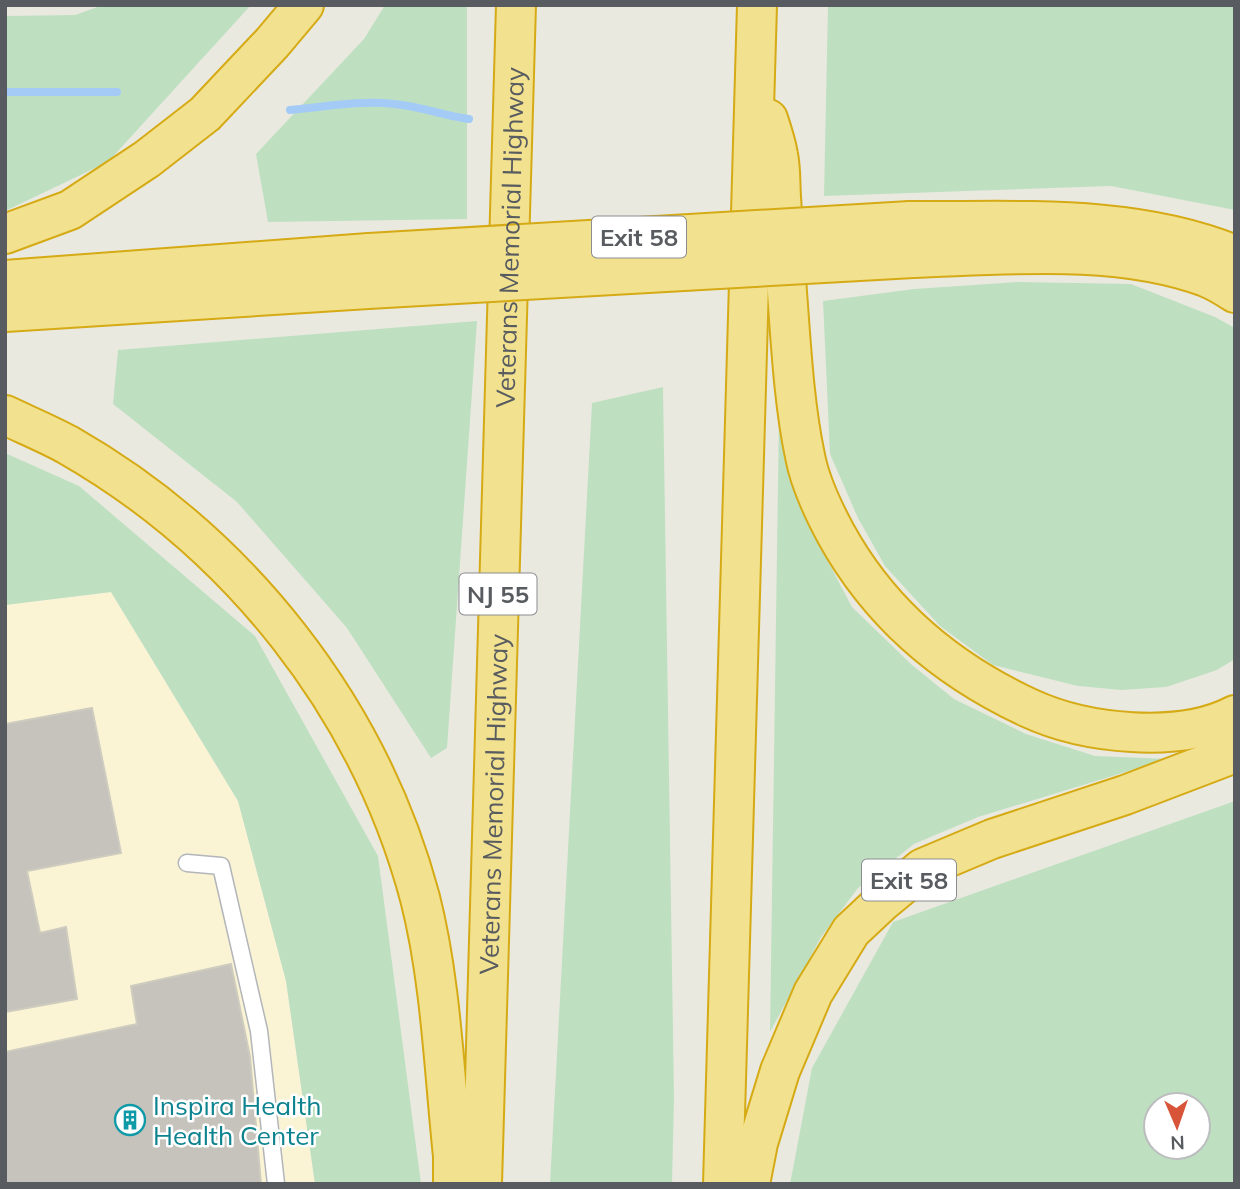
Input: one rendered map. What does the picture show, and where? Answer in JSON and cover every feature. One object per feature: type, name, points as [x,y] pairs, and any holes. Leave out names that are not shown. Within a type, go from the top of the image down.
[{"type":"highway","points":[[5,234],[71,210],[147,159],[205,114],[272,43],[303,5]]},
{"type":"highway","name":"Veterans Memorial Highway","points":[[482,1184],[516,5]]},
{"type":"highway","points":[[723,1184],[757,5]]},
{"type":"highway","points":[[755,74],[779,155],[791,347],[805,457],[822,509],[850,559],[877,596],[911,632],[948,662],[993,691],[1047,716],[1104,730],[1169,733],[1235,715]]},
{"type":"highway","name":"Exit 58","points":[[5,279],[368,271],[910,221],[1082,222],[1175,236],[1235,255]]},
{"type":"highway","points":[[5,312],[368,271],[1025,254],[1146,262],[1208,277],[1235,293]]},
{"type":"highway","points":[[5,415],[66,444],[138,490],[218,556],[267,608],[305,655],[338,706],[371,768],[402,842],[420,900],[435,985],[453,1156],[453,1184]]},
{"type":"highway","name":"Exit 58","points":[[750,1184],[758,1143],[780,1071],[813,993],[851,931],[883,901],[923,868],[934,863],[992,839],[1125,795],[1235,753]]},
{"type":"lane","points":[[187,863],[221,866],[259,1031],[276,1184]]},
{"type":"shaded area","points":[[111,592],[238,801],[286,981],[315,1184],[5,1184],[5,605]]},
{"type":"green space","points":[[103,5],[251,5],[108,162],[5,211],[5,16],[75,15]]},
{"type":"green space","points":[[385,5],[467,5],[467,219],[268,222],[256,154],[364,39]]},
{"type":"green space","points":[[828,5],[1235,5],[1235,210],[1111,186],[824,196]]},
{"type":"green space","points":[[1019,282],[1131,284],[1215,317],[1235,328],[1235,659],[1217,670],[1166,687],[1122,690],[1078,686],[993,665],[940,626],[885,566],[858,518],[830,454],[823,301],[914,289]]},
{"type":"green space","points":[[477,321],[447,748],[431,758],[347,628],[237,502],[113,404],[118,350]]},
{"type":"green space","points":[[663,387],[674,1098],[672,1184],[550,1184],[592,403]]},
{"type":"green space","points":[[779,414],[796,482],[822,550],[852,607],[912,665],[954,699],[1026,734],[1095,756],[1168,759],[978,817],[914,844],[858,888],[821,937],[770,1032]]},
{"type":"green space","points":[[5,453],[79,486],[255,636],[378,856],[421,1184],[315,1184],[286,981],[238,801],[111,592],[5,605]]},
{"type":"green space","points":[[1235,801],[1235,1184],[790,1184],[812,1068],[893,922]]},
{"type":"building","points":[[92,708],[121,853],[27,871],[40,933],[66,927],[77,999],[5,1012],[5,724]]},
{"type":"building","name":"Inspira Health Health Center","points":[[231,964],[250,1057],[261,1184],[5,1184],[5,1052],[137,1024],[131,986]]},
{"type":"waterway","points":[[5,92],[117,92]]},
{"type":"waterway","points":[[290,110],[381,103],[404,105],[469,119]]},
{"type":"place","name":"Inspira Health Health Center","points":[[130,1120]]}]
